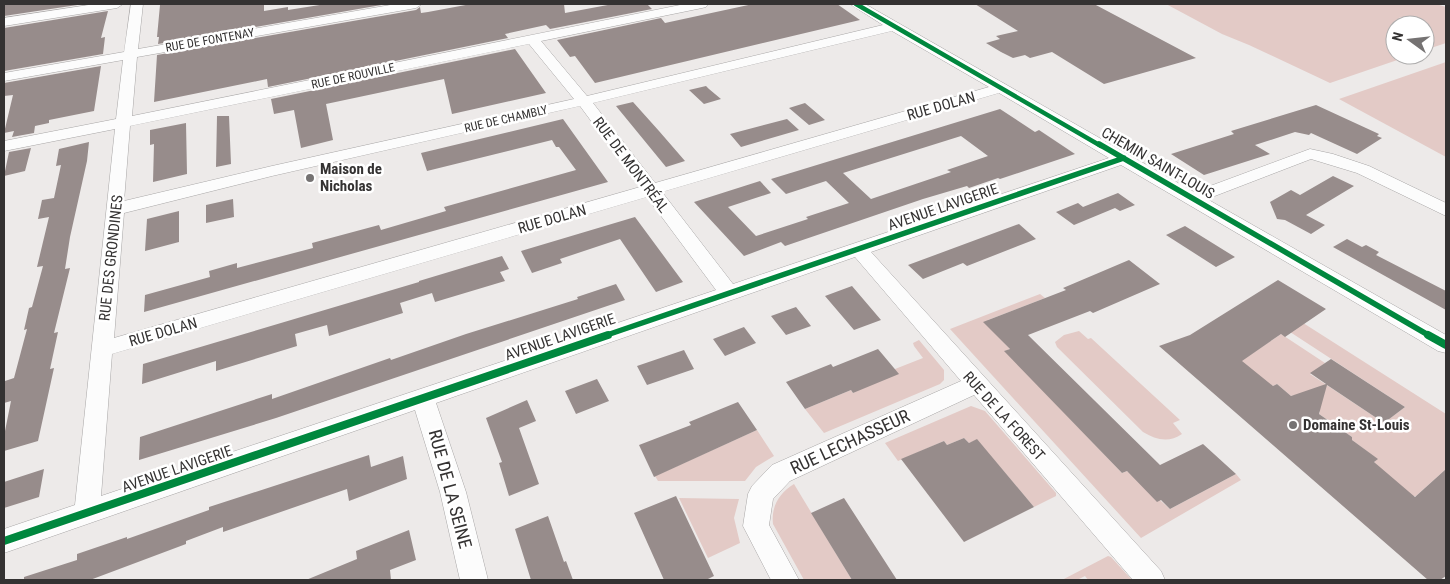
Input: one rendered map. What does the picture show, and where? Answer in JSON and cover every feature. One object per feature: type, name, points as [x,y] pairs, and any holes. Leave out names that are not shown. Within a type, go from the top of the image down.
[{"type":"street","points":[[4,22],[117,4]]},
{"type":"street","name":"RUE DES GRONDINES","points":[[87,512],[123,122],[137,4]]},
{"type":"street","name":"RUE DE FONTENAY","points":[[4,77],[416,4]]},
{"type":"street","name":"RUE DE ROUVILLE","points":[[4,146],[702,4]]},
{"type":"street","name":"CHEMIN SAINT-LOUIS","points":[[856,4],[1446,345]]},
{"type":"street","name":"RUE DE CHAMBLY","points":[[116,209],[282,168],[584,101],[895,26]]},
{"type":"street","name":"RUE DE MONTRÉAL","points":[[532,39],[584,101],[728,292]]},
{"type":"street","name":"RUE DOLAN","points":[[102,349],[1001,88]]},
{"type":"street","points":[[1194,198],[1310,154],[1328,157],[1351,165],[1446,210]]},
{"type":"street","name":"AVENUE LAVIGERIE","points":[[4,541],[1124,158]]},
{"type":"street","name":"RUE DE LA FOREST","points":[[859,250],[1151,580]]},
{"type":"street","name":"RUE LECHASSEUR","points":[[785,580],[756,526],[761,494],[781,473],[976,384]]},
{"type":"street","name":"RUE DE LA SEINE","points":[[423,398],[454,492],[474,580]]},
{"type":"shaded area","points":[[1166,4],[1436,4],[1446,7],[1446,43],[1435,47],[1435,15],[1385,15],[1385,64],[1330,83],[1222,34]]},
{"type":"shaded area","points":[[1446,62],[1446,157],[1339,99]]},
{"type":"shaded area","points":[[1040,294],[1045,298],[988,320],[989,327],[1010,349],[1005,351],[1122,473],[1127,471],[1170,509],[1236,474],[1241,480],[1141,538],[950,329]]},
{"type":"shaded area","points":[[1300,321],[1446,414],[1446,469],[1416,496],[1409,497],[1374,462],[1377,459],[1352,440],[1352,437],[1319,414],[1320,412],[1295,395],[1291,396],[1277,384],[1273,386],[1232,367],[1281,334],[1325,363],[1310,374],[1384,423],[1405,407],[1287,330]]},
{"type":"shaded area","points":[[1079,331],[1088,339],[1091,338],[1180,420],[1173,423],[1182,434],[1172,439],[1162,439],[1143,432],[1057,347],[1055,342],[1064,335]]},
{"type":"shaded area","points":[[919,340],[944,370],[944,380],[940,384],[824,433],[805,409],[851,390],[853,393],[895,369],[923,358],[913,343]]},
{"type":"shaded area","points":[[971,406],[985,411],[1056,493],[1056,496],[1034,507],[977,440],[969,443],[964,438],[947,445],[944,441],[898,461],[885,443]]},
{"type":"shaded area","points":[[757,430],[774,456],[756,467],[745,481],[658,481],[655,476]]},
{"type":"shaded area","points":[[794,484],[852,580],[804,580],[773,524],[773,512],[777,501]]},
{"type":"shaded area","points":[[679,498],[739,499],[734,518],[740,543],[708,558]]},
{"type":"shaded area","points":[[1108,556],[1132,580],[1088,580],[1085,576],[1077,580],[1062,580]]},
{"type":"building","points":[[4,4],[84,4],[4,16]]},
{"type":"building","points":[[264,4],[264,11],[288,7],[288,10],[326,4],[387,4],[158,44],[160,5]]},
{"type":"building","points":[[471,4],[564,4],[565,13],[613,4],[647,4],[652,9],[550,29],[546,25],[505,34],[508,38],[268,87],[267,79],[154,102],[157,55],[416,10],[420,7],[421,13]]},
{"type":"building","points":[[753,4],[837,4],[860,20],[595,83],[575,56],[570,57],[557,40],[661,18],[665,23]]},
{"type":"building","points":[[975,4],[1094,4],[1196,58],[1104,84],[1052,52],[1030,58],[1025,55],[1013,58],[986,43],[1000,39],[996,36],[1018,31]]},
{"type":"building","points":[[108,11],[101,38],[105,37],[103,54],[4,71],[4,28]]},
{"type":"building","points":[[515,49],[546,93],[452,114],[444,79],[326,104],[333,140],[301,148],[294,110],[274,114],[271,99]]},
{"type":"building","points":[[101,66],[94,111],[49,120],[49,123],[35,126],[34,133],[12,137],[14,131],[4,133],[13,95],[4,96],[4,83]]},
{"type":"building","points":[[706,86],[721,99],[704,104],[689,90]]},
{"type":"building","points":[[633,102],[685,161],[666,167],[616,106]]},
{"type":"building","points":[[805,103],[825,120],[809,125],[789,108]]},
{"type":"building","points":[[1316,105],[1379,134],[1377,136],[1382,138],[1357,154],[1311,133],[1309,135],[1295,132],[1255,145],[1270,154],[1204,175],[1171,154],[1234,134],[1231,131]]},
{"type":"building","points":[[1000,109],[1035,132],[1039,130],[1075,154],[1000,179],[998,178],[969,188],[967,186],[923,199],[785,246],[781,242],[744,256],[694,202],[760,181],[771,193],[728,207],[756,236],[849,203],[826,181],[786,194],[771,179]],"holes":[[[961,136],[988,156],[947,170],[951,172],[871,199],[843,173]]]},
{"type":"building","points":[[217,116],[229,116],[231,164],[216,167]]},
{"type":"building","points":[[563,119],[608,182],[144,312],[145,295],[210,277],[209,271],[237,263],[237,268],[313,248],[312,243],[379,225],[381,230],[446,211],[444,207],[576,170],[552,140],[427,171],[421,153]]},
{"type":"building","points":[[787,119],[799,130],[741,147],[730,134]]},
{"type":"building","points":[[186,123],[187,174],[153,182],[154,144],[150,145],[150,130]]},
{"type":"building","points":[[89,142],[87,161],[65,269],[70,268],[54,333],[58,332],[50,369],[54,368],[38,441],[4,451],[4,436],[11,401],[4,403],[5,381],[14,378],[27,329],[24,330],[29,308],[32,307],[43,266],[37,267],[49,217],[38,219],[42,200],[54,198],[61,165],[56,166],[59,149]]},
{"type":"building","points":[[31,148],[25,171],[4,176],[9,152]]},
{"type":"building","points":[[1333,176],[1354,186],[1306,215],[1325,225],[1311,234],[1285,220],[1277,219],[1270,202],[1291,190],[1300,195]]},
{"type":"building","points":[[1118,193],[1135,205],[1120,211],[1115,208],[1074,225],[1056,212],[1078,203],[1083,207]]},
{"type":"building","points":[[233,199],[234,217],[206,223],[206,205]]},
{"type":"building","points":[[179,211],[179,242],[145,251],[147,219]]},
{"type":"building","points":[[635,217],[683,282],[656,292],[620,239],[560,259],[562,263],[532,273],[521,251]]},
{"type":"building","points":[[1019,224],[1036,239],[967,266],[963,263],[923,279],[908,265]]},
{"type":"building","points":[[1185,226],[1235,257],[1216,267],[1166,235]]},
{"type":"building","points":[[1347,239],[1362,247],[1366,245],[1379,252],[1376,255],[1446,291],[1446,310],[1333,247]]},
{"type":"building","points":[[502,256],[509,269],[500,272],[505,281],[435,302],[432,293],[400,303],[403,313],[329,336],[327,325],[295,334],[297,346],[216,371],[216,361],[142,384],[143,364]]},
{"type":"building","points":[[1129,260],[1160,284],[1093,313],[1090,311],[1028,335],[1160,465],[1203,444],[1236,474],[1170,509],[1161,500],[1157,502],[1127,471],[1122,473],[1004,351],[1010,349],[983,322],[1066,290],[1063,288]]},
{"type":"building","name":"Domaine St-Louis","points":[[1278,280],[1326,309],[1285,337],[1281,334],[1242,361],[1273,386],[1277,384],[1291,396],[1326,384],[1310,373],[1331,359],[1405,407],[1384,423],[1327,385],[1319,414],[1352,437],[1352,440],[1378,459],[1374,462],[1415,497],[1446,469],[1446,576],[1440,580],[1428,580],[1159,346],[1190,335]]},
{"type":"building","points":[[616,284],[625,300],[276,418],[139,460],[140,437],[272,394],[272,399],[390,358],[391,360],[578,299],[577,297]]},
{"type":"building","points":[[852,286],[881,320],[854,330],[825,296]]},
{"type":"building","points":[[796,307],[811,326],[786,335],[771,316]]},
{"type":"building","points":[[744,327],[756,343],[725,356],[713,339]]},
{"type":"building","points":[[878,349],[899,374],[853,393],[851,390],[805,409],[786,382],[831,364],[833,367]]},
{"type":"building","points":[[684,350],[694,369],[647,385],[637,366]]},
{"type":"building","points":[[597,379],[609,401],[576,414],[565,391]]},
{"type":"building","points":[[527,400],[536,421],[519,428],[539,484],[509,496],[499,463],[502,462],[486,418]]},
{"type":"building","points":[[738,402],[757,430],[654,477],[639,445],[691,425],[689,422]]},
{"type":"building","points":[[964,438],[969,443],[977,439],[1034,507],[964,542],[901,459],[944,441],[947,445]]},
{"type":"building","points":[[369,455],[371,467],[403,456],[407,479],[349,501],[347,489],[223,532],[223,527],[186,541],[186,544],[90,580],[24,580],[24,577],[77,560],[77,554],[127,537],[127,539],[209,510],[209,507]]},
{"type":"building","points":[[44,469],[39,497],[4,508],[4,482]]},
{"type":"building","points":[[676,496],[714,576],[706,580],[664,580],[634,513]]},
{"type":"building","points":[[844,498],[897,580],[852,580],[811,513]]},
{"type":"building","points":[[548,516],[564,562],[566,561],[573,580],[531,580],[515,529]]},
{"type":"building","points":[[409,530],[416,560],[390,570],[391,580],[306,580],[357,559],[356,551]]},
{"type":"cycle path","points":[[856,4],[1446,345]]},
{"type":"cycle path","points":[[4,541],[1124,158]]},
{"type":"place","name":"Maison de Nicholas","points":[[310,178]]},
{"type":"place","name":"Domaine St-Louis","points":[[1293,425]]}]
